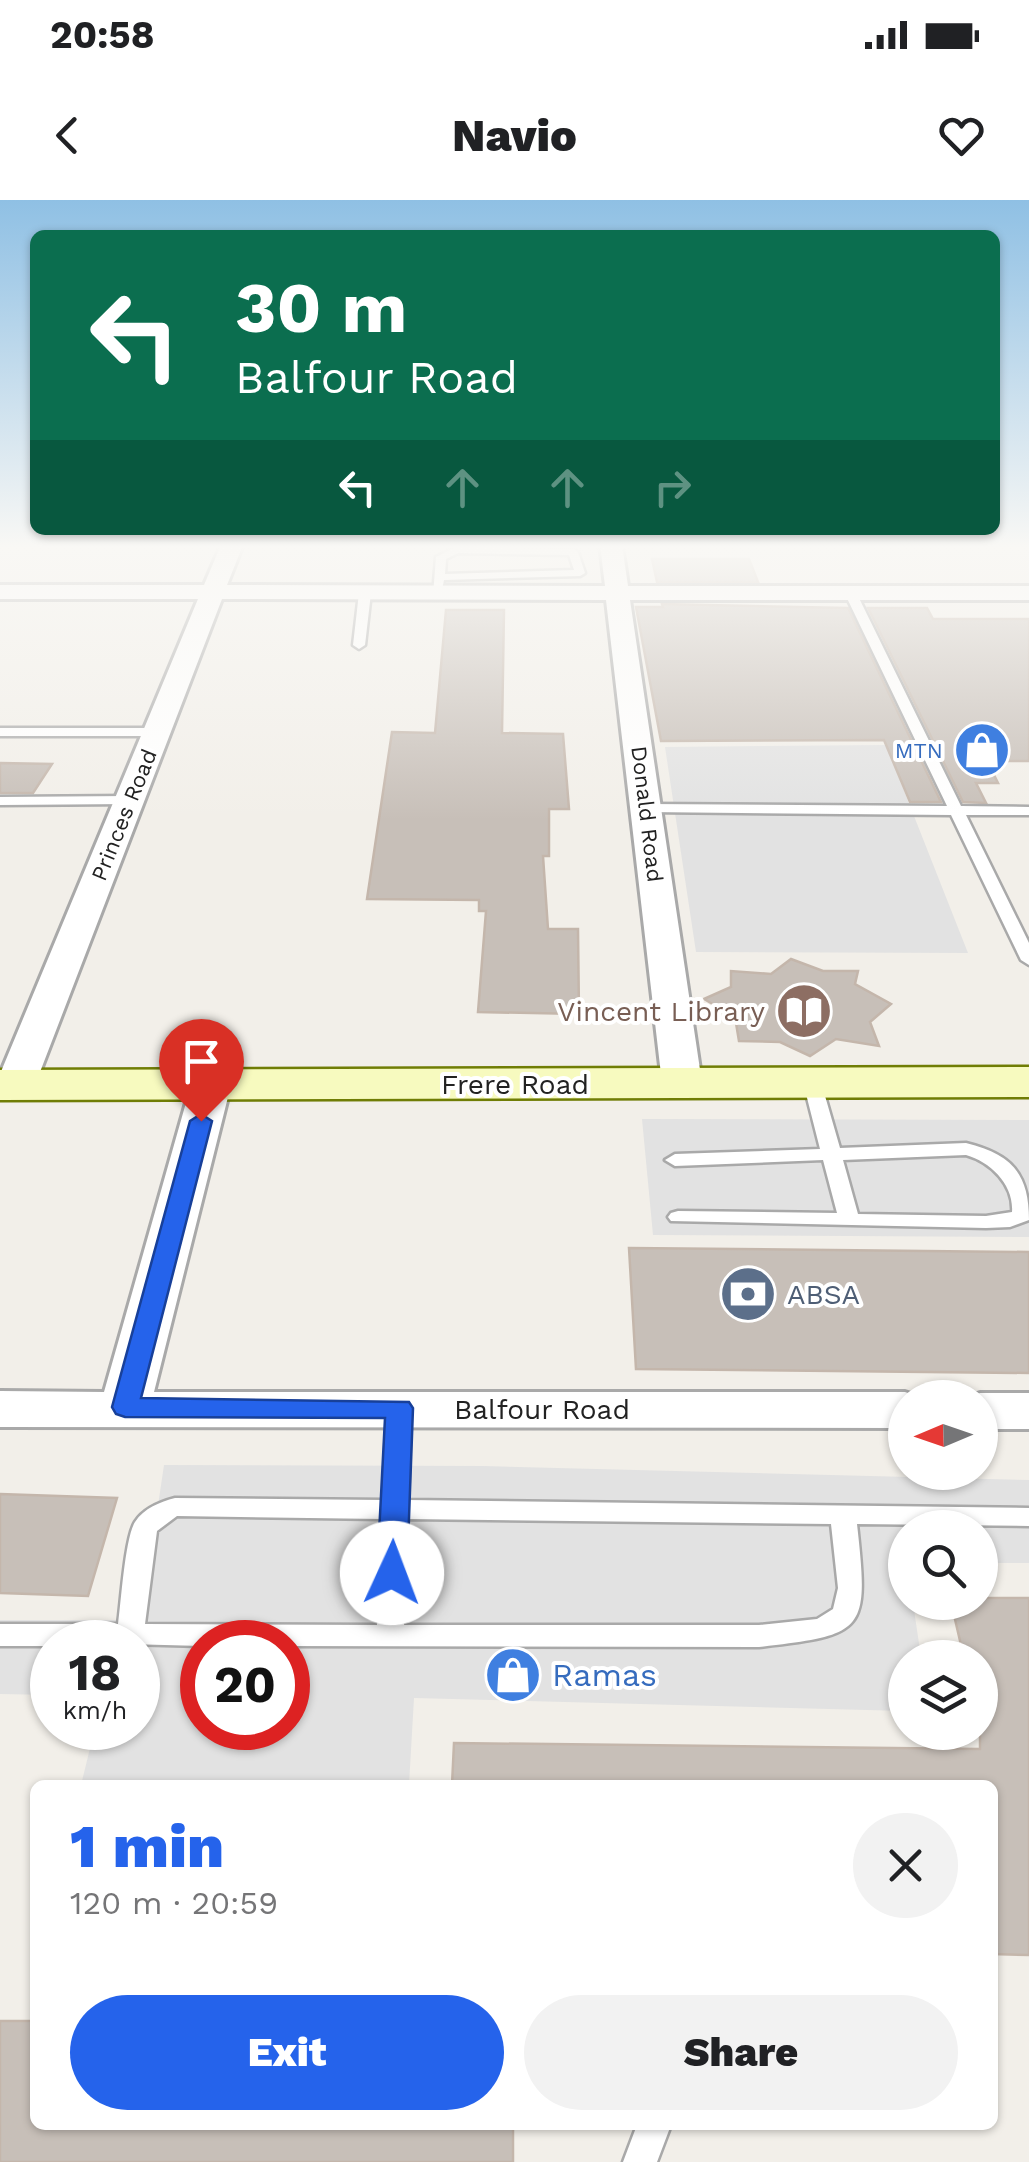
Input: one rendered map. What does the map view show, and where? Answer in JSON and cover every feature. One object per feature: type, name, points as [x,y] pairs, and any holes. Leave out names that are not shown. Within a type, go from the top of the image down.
[{"type":"street","name":"Princes Road","points":[[7,1085],[197,637]]},
{"type":"street","name":"Donald Road","points":[[625,637],[682,1083]]},
{"type":"street","name":"Frere Road","points":[[7,1085],[1029,1082]]},
{"type":"street","points":[[125,1407],[211,1085]]},
{"type":"street","name":"Balfour Road","points":[[0,1408],[888,1410]]},
{"type":"street","points":[[998,1411],[1029,1411]]},
{"type":"lane","points":[[359,645],[360,637]]},
{"type":"lane","points":[[871,637],[1029,960]]},
{"type":"lane","points":[[0,732],[158,732]]},
{"type":"lane","points":[[0,800],[130,800]]},
{"type":"lane","points":[[647,808],[1029,812]]},
{"type":"lane","points":[[812,1082],[849,1219]]},
{"type":"lane","points":[[675,1160],[966,1149],[988,1152],[1008,1170],[1024,1205],[1022,1215],[1010,1220],[678,1217]]},
{"type":"lane","points":[[390,1634],[399,1408]]},
{"type":"lane","points":[[132,1620],[145,1527],[158,1514],[175,1507],[1029,1517]]},
{"type":"lane","points":[[160,1635],[759,1636],[822,1629],[845,1615],[852,1588],[843,1515]]},
{"type":"lane","points":[[0,1636],[30,1636]]},
{"type":"lane","points":[[640,2162],[652,2130]]},
{"type":"shaded area","points":[[886,745],[968,953],[696,952],[665,747]]},
{"type":"shaded area","points":[[642,1119],[1029,1120],[1029,1237],[653,1235]]},
{"type":"shaded area","points":[[164,1465],[483,1466],[888,1476],[888,1490],[998,1490],[998,1479],[1029,1480],[1029,1563],[998,1563],[998,1510],[888,1510],[888,1620],[916,1620],[918,1640],[888,1640],[888,1711],[414,1698],[409,1780],[82,1780],[90,1750],[160,1750],[160,1620],[141,1620]]},
{"type":"shaded area","points":[[0,1620],[30,1620],[30,1695],[0,1694]]},
{"type":"building","points":[[444,637],[504,637],[502,733],[563,734],[569,809],[549,809],[549,856],[543,856],[548,929],[578,929],[579,1014],[478,1012],[486,911],[479,911],[479,900],[367,899],[392,732],[435,733]]},
{"type":"building","points":[[642,637],[862,637],[941,802],[910,802],[884,740],[661,741]]},
{"type":"building","points":[[882,637],[1029,637],[1029,761],[987,761],[998,783],[976,783],[986,803],[963,802]]},
{"type":"building","points":[[0,763],[52,764],[33,793],[0,793]]},
{"type":"building","name":"Vincent Library","points":[[791,959],[823,971],[858,971],[855,984],[891,1004],[870,1022],[879,1046],[836,1039],[810,1056],[780,1042],[739,1041],[735,1017],[704,999],[731,987],[731,971],[771,974]]},
{"type":"building","points":[[629,1248],[1029,1252],[1029,1373],[636,1369]]},
{"type":"building","points":[[0,1494],[117,1498],[88,1596],[0,1593]]},
{"type":"building","points":[[998,1598],[1029,1598],[1029,1955],[998,1954],[998,1780],[452,1780],[454,1743],[998,1750],[998,1640],[960,1640],[955,1620],[998,1620]]},
{"type":"building","points":[[0,2021],[30,2021],[30,2130],[513,2130],[513,2162],[0,2162]]},
{"type":"place","name":"MTN","points":[[982,750]]},
{"type":"place","name":"Vincent Library","points":[[804,1011]]},
{"type":"place","name":"ABSA","points":[[748,1294]]},
{"type":"place","name":"Ramas","points":[[513,1675]]},
{"type":"route","points":[[201,1121],[125,1407],[399,1408],[392,1573]]}]
